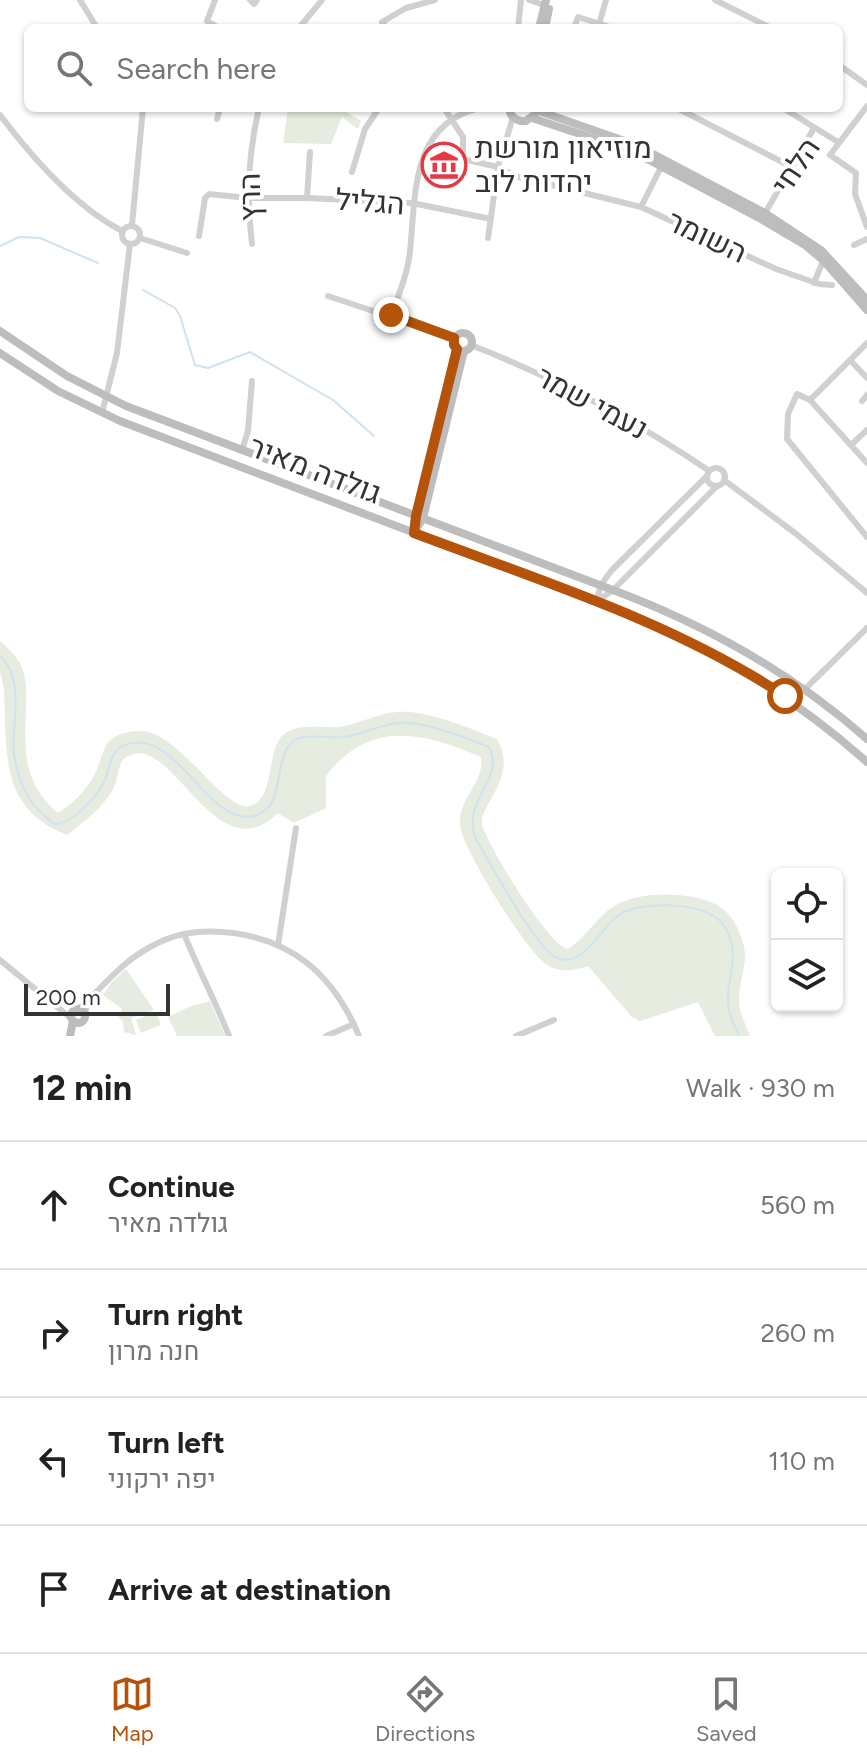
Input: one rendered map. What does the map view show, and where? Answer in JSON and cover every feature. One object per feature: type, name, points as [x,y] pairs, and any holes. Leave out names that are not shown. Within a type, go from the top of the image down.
[{"type":"main road","points":[[540,24],[547,2]]},
{"type":"main road","points":[[545,24],[547,2]]},
{"type":"main road","points":[[511,112],[522,122],[535,112]]},
{"type":"main road","points":[[535,112],[634,152],[763,216],[823,261],[867,310]]},
{"type":"main road","points":[[535,112],[636,145],[763,216],[821,250],[867,300]]},
{"type":"main road","name":"גולדה מאיר","points":[[0,331],[57,371],[107,397],[601,585],[712,633],[805,689],[867,739]]},
{"type":"main road","points":[[414,533],[464,348],[471,338],[466,333],[459,333],[454,338],[454,345],[464,348]]},
{"type":"main road","name":"גולדה מאיר","points":[[0,353],[58,391],[102,413],[668,630],[741,668],[800,706],[867,762]]},
{"type":"main road","points":[[71,1034],[77,1016]]},
{"type":"street","points":[[80,0],[95,24]]},
{"type":"street","points":[[205,24],[215,0]]},
{"type":"street","points":[[250,0],[254,4],[257,0]]},
{"type":"street","points":[[302,24],[322,0]]},
{"type":"street","points":[[385,24],[406,8],[435,0]]},
{"type":"street","points":[[518,24],[521,0]]},
{"type":"street","points":[[529,0],[547,2]]},
{"type":"street","points":[[598,24],[606,0]]},
{"type":"street","points":[[715,0],[763,24]]},
{"type":"street","points":[[575,24],[578,17],[596,24]]},
{"type":"street","points":[[843,68],[867,85]]},
{"type":"street","points":[[867,106],[830,155],[856,173],[855,194],[867,227]]},
{"type":"street","points":[[132,225],[143,112]]},
{"type":"street","points":[[217,119],[219,112]]},
{"type":"street","name":"הרץ","points":[[252,244],[248,198],[250,150],[258,112]]},
{"type":"street","points":[[352,172],[365,129],[376,112]]},
{"type":"street","points":[[447,112],[463,137],[463,159],[498,167]]},
{"type":"street","points":[[391,315],[405,277],[410,252],[412,203],[424,154],[451,118],[468,112]]},
{"type":"street","points":[[488,238],[498,167],[511,112]]},
{"type":"street","points":[[685,112],[792,167]]},
{"type":"street","points":[[789,112],[814,128]]},
{"type":"street","points":[[0,115],[77,200],[122,231]]},
{"type":"street","name":"הלחי","points":[[763,216],[814,128],[838,142]]},
{"type":"street","points":[[307,198],[310,152]]},
{"type":"street","points":[[641,207],[662,165]]},
{"type":"street","name":"השומר","points":[[498,167],[505,172],[641,207],[738,252],[814,283],[832,285]]},
{"type":"street","name":"הגליל","points":[[199,236],[206,195],[412,203],[491,219]]},
{"type":"street","points":[[122,231],[132,225]]},
{"type":"street","points":[[132,225],[140,231],[140,238]]},
{"type":"street","points":[[122,231],[122,238],[130,244]]},
{"type":"street","points":[[130,244],[140,238],[187,253]]},
{"type":"street","points":[[854,245],[867,239]]},
{"type":"street","points":[[102,413],[117,353],[130,244]]},
{"type":"street","points":[[814,283],[823,261]]},
{"type":"street","points":[[328,296],[454,338]]},
{"type":"street","points":[[810,400],[867,343]]},
{"type":"street","name":"נעמי שמר","points":[[464,348],[522,366],[600,405],[666,442],[707,474]]},
{"type":"street","points":[[850,360],[867,378]]},
{"type":"street","points":[[242,450],[248,431],[252,381]]},
{"type":"street","points":[[867,463],[810,400],[797,394],[788,414],[787,439],[867,537]]},
{"type":"street","points":[[851,445],[867,430]]},
{"type":"street","points":[[719,468],[724,473],[724,480],[613,590],[596,602],[601,585],[611,571],[707,474],[719,468]]},
{"type":"street","points":[[707,474],[709,483],[717,486]]},
{"type":"street","points":[[724,480],[867,593]]},
{"type":"street","points":[[805,689],[867,628]]},
{"type":"street","points":[[278,945],[296,828]]},
{"type":"street","points":[[0,960],[61,1008],[77,1016],[88,999],[112,974],[164,939],[184,934],[231,932],[262,938],[299,956],[323,977],[341,999],[359,1036]]},
{"type":"street","points":[[184,934],[229,1036]]},
{"type":"street","points":[[516,1036],[554,1020]]},
{"type":"street","points":[[326,1036],[354,1024]]},
{"type":"shaded area","points":[[287,112],[346,112],[361,121],[358,129],[342,117],[331,144],[283,143]]},
{"type":"shaded area","points":[[0,641],[17,658],[24,676],[26,753],[32,778],[46,802],[58,813],[89,784],[109,741],[124,733],[137,731],[153,734],[168,742],[226,796],[250,806],[263,795],[281,737],[294,729],[339,727],[383,714],[409,712],[448,721],[497,739],[504,760],[503,770],[482,817],[482,825],[507,873],[547,931],[568,949],[604,914],[629,899],[672,894],[713,903],[730,917],[743,942],[745,960],[739,1005],[750,1036],[715,1036],[698,1002],[640,1021],[632,1017],[588,966],[562,970],[547,965],[538,957],[497,899],[463,837],[460,816],[479,774],[481,757],[439,741],[398,736],[379,738],[360,745],[326,776],[326,808],[294,823],[278,813],[256,827],[235,827],[216,817],[163,765],[147,755],[130,755],[120,764],[114,787],[93,814],[67,835],[45,824],[29,811],[18,795],[12,777],[0,672]]},
{"type":"shaded area","points":[[126,969],[154,1010],[131,1018],[136,1035],[124,1032],[123,1022],[118,1016],[122,1009],[103,995]]},
{"type":"shaded area","points":[[210,1001],[225,1036],[177,1036],[168,1017]]},
{"type":"shaded area","points":[[156,1012],[161,1025],[141,1033],[136,1020]]},
{"type":"waterway","points":[[0,246],[19,237],[40,238],[98,263]]},
{"type":"waterway","points":[[143,290],[175,308],[195,365],[208,368],[250,352],[333,400],[374,436]]},
{"type":"waterway","points":[[0,656],[8,666],[15,689],[14,754],[19,776],[30,801],[54,824],[76,815],[89,802],[104,782],[113,755],[128,744],[146,743],[162,750],[221,807],[237,815],[253,816],[270,805],[285,753],[290,744],[301,738],[343,737],[389,724],[406,723],[443,730],[489,747],[493,758],[492,769],[474,811],[475,837],[537,939],[557,958],[567,960],[585,951],[624,912],[664,905],[694,908],[708,913],[726,929],[730,939],[733,957],[728,1005],[739,1036]]},
{"type":"place","name":"מוזיאון מורשת יהדות לוב","points":[[444,165]]},
{"type":"route","points":[[391,315],[454,338],[457,349],[414,533],[668,630],[713,652],[785,696]]}]
